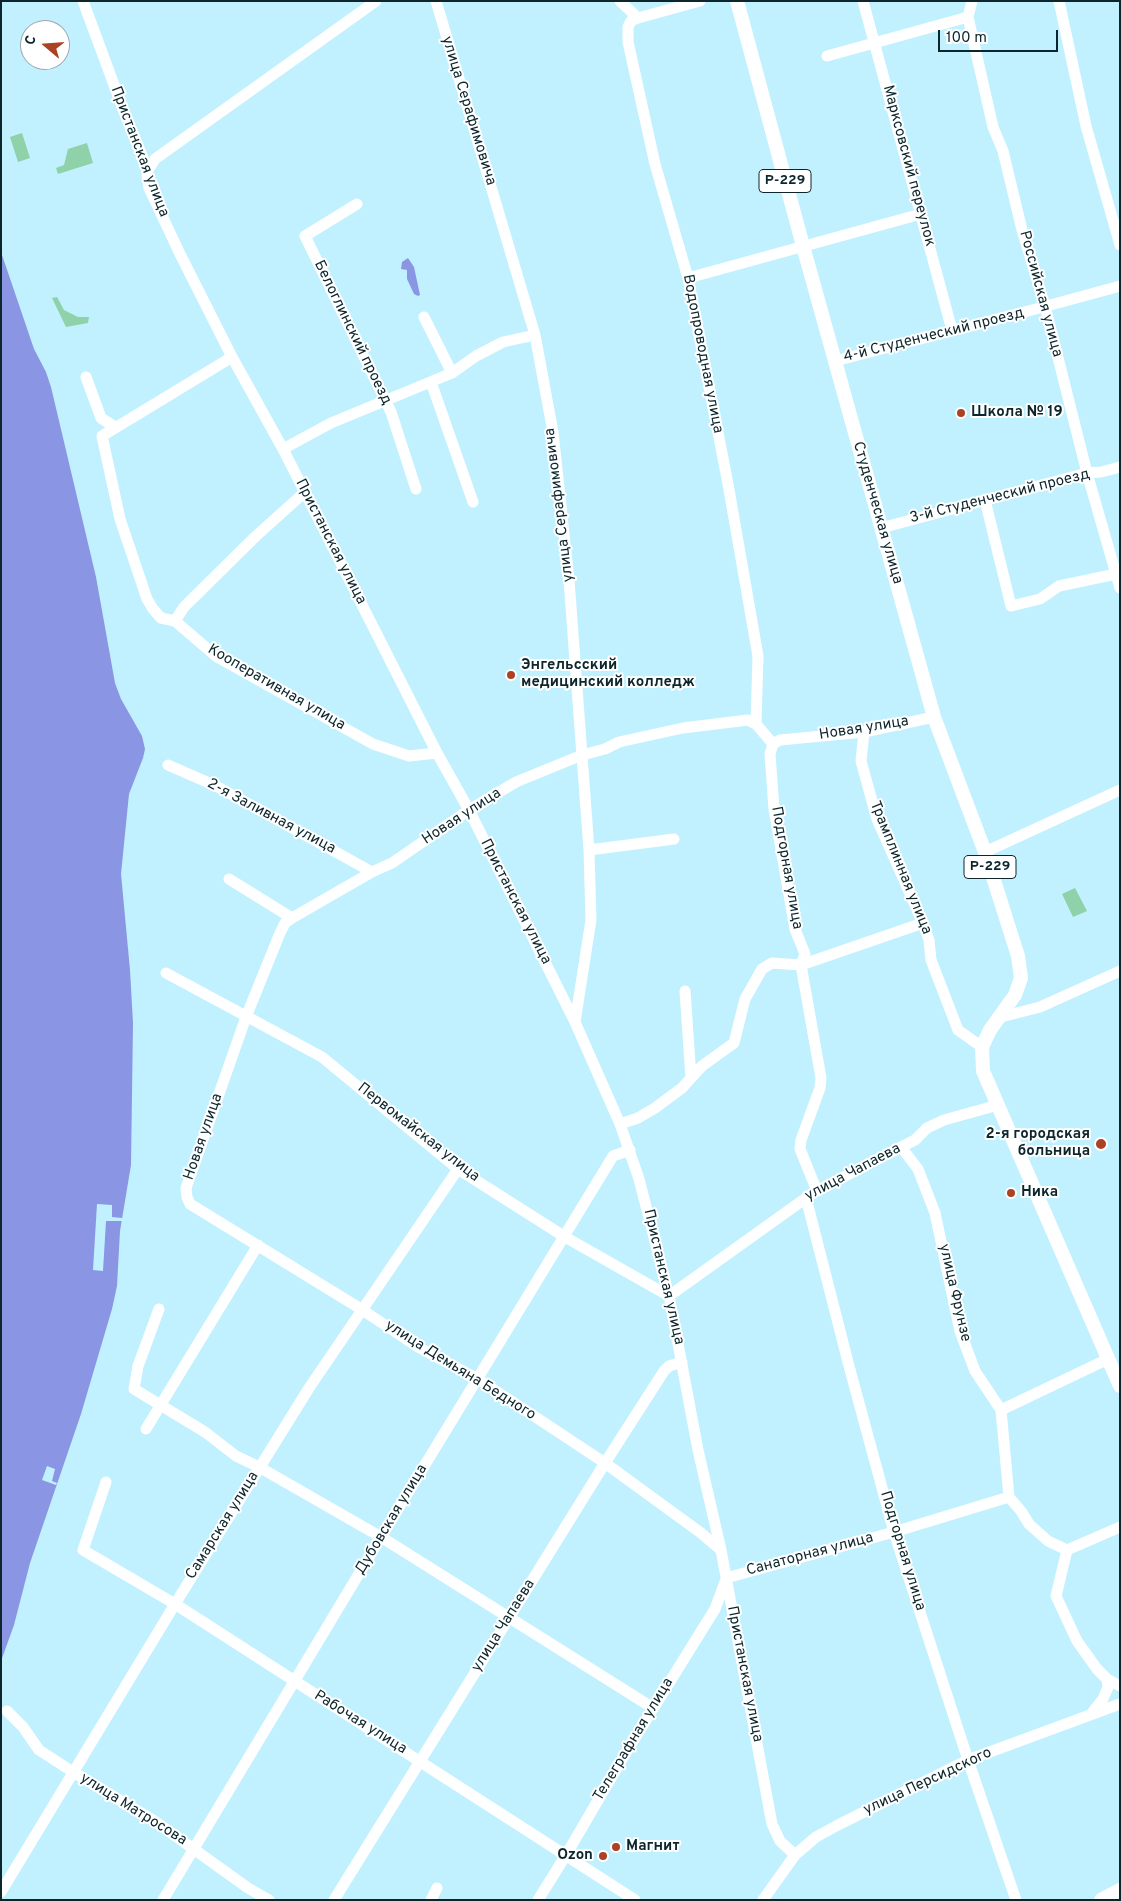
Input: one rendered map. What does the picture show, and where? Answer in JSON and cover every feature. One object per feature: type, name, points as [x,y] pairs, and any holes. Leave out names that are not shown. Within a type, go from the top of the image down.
[{"type":"main road","name":"Студенческая улица","points":[[737,1],[934,718],[985,852],[1018,956],[1020,978],[1015,996],[1001,1016]]},
{"type":"main road","name":"Р-229","points":[[982,1047],[990,1030],[1001,1016]]},
{"type":"main road","points":[[982,1047],[983,1071],[1120,1386]]},
{"type":"main road","points":[[1101,1900],[1120,1890]]},
{"type":"street","name":"Пристанская улица","points":[[83,1],[124,112],[148,170],[148,184],[152,196],[206,307],[283,449],[437,753],[469,810],[575,1022],[630,1150],[668,1296],[682,1362],[698,1450],[721,1550],[772,1824],[780,1841],[795,1855]]},
{"type":"street","points":[[148,170],[155,159],[376,1]]},
{"type":"street","name":"улица Серафимовича","points":[[436,1],[535,335],[553,432],[562,506],[589,850],[591,920],[575,1022]]},
{"type":"street","points":[[620,1],[638,18],[700,1]]},
{"type":"street","name":"Марксовский переулок","points":[[863,1],[952,330]]},
{"type":"street","name":"Российская улица","points":[[972,1],[968,17],[993,127],[1003,151],[1022,230],[1045,306],[1086,473],[1120,588]]},
{"type":"street","points":[[1059,1],[1086,126],[1120,245]]},
{"type":"street","points":[[827,56],[968,17]]},
{"type":"street","name":"Водопроводная улица","points":[[638,18],[630,21],[628,42],[655,164],[688,278],[728,484],[758,656],[756,724]]},
{"type":"street","name":"Белоглинский проезд","points":[[357,204],[305,236],[391,412],[416,489]]},
{"type":"street","points":[[688,278],[921,214]]},
{"type":"street","name":"4-й Студенческий проезд","points":[[835,361],[1120,286]]},
{"type":"street","points":[[424,317],[452,374]]},
{"type":"street","points":[[283,449],[331,423],[452,374],[476,356],[503,342],[535,335]]},
{"type":"street","points":[[86,378],[101,418],[115,427],[232,357]]},
{"type":"street","points":[[431,382],[473,502]]},
{"type":"street","name":"Кооперативная улица","points":[[115,427],[102,436],[120,518],[147,599],[161,618],[174,621],[217,657],[373,744],[409,756],[437,753]]},
{"type":"street","name":"3-й Студенческий проезд","points":[[881,528],[1086,473],[1102,472],[1120,467]]},
{"type":"street","points":[[174,621],[184,607],[256,536],[305,492]]},
{"type":"street","points":[[985,500],[1012,606],[1040,599],[1060,586],[1116,574]]},
{"type":"street","name":"Новая улица","points":[[773,744],[780,740],[864,732],[934,718]]},
{"type":"street","name":"Новая улица","points":[[190,1204],[186,1188],[246,1017],[285,923],[372,872],[392,863],[469,810],[516,782],[582,754],[605,749],[619,742],[683,728],[748,720],[756,724]]},
{"type":"street","points":[[756,724],[773,744]]},
{"type":"street","name":"Трамплинная улица","points":[[864,732],[861,761],[878,819],[923,922],[929,940],[931,960],[958,1030],[982,1047]]},
{"type":"street","name":"Подгорная улица","points":[[773,744],[770,754],[774,809],[795,929],[805,954],[801,965],[821,1078],[820,1088],[801,1140],[800,1149],[817,1191]]},
{"type":"street","name":"2-я Заливная улица","points":[[168,765],[216,786],[372,872]]},
{"type":"street","points":[[985,852],[1120,790]]},
{"type":"street","points":[[589,850],[674,839]]},
{"type":"street","points":[[229,879],[292,918]]},
{"type":"street","points":[[620,1124],[638,1118],[655,1108],[682,1088],[702,1066],[734,1043],[745,999],[762,969],[772,963],[801,965],[923,922]]},
{"type":"street","points":[[1001,1016],[1040,1007],[1120,971]]},
{"type":"street","name":"Первомайская улица","points":[[166,973],[322,1057],[458,1169],[566,1237],[668,1296]]},
{"type":"street","points":[[685,991],[691,1078]]},
{"type":"street","name":"улица Чапаева","points":[[668,1296],[817,1191],[915,1140],[927,1128],[944,1120],[998,1105]]},
{"type":"street","name":"улица Фрунзе","points":[[901,1147],[918,1169],[935,1213],[960,1331],[975,1371],[1001,1410],[1009,1497]]},
{"type":"street","name":"Дубовская улица","points":[[163,1900],[381,1537],[614,1156],[630,1150]]},
{"type":"street","name":"Самарская улица","points":[[1,1892],[72,1772],[259,1467],[361,1309],[458,1169]]},
{"type":"street","name":"Подгорная улица","points":[[806,1198],[848,1366],[894,1532],[968,1760],[1016,1900]]},
{"type":"street","name":"улица Демьяна Бедного","points":[[190,1204],[361,1309],[418,1347],[478,1379],[605,1463],[701,1533],[721,1550]]},
{"type":"street","points":[[146,1430],[258,1245]]},
{"type":"street","points":[[159,1309],[138,1366],[134,1389],[205,1432],[236,1456],[259,1467],[381,1537],[653,1708]]},
{"type":"street","points":[[1001,1410],[1108,1359]]},
{"type":"street","name":"улица Чапаева","points":[[334,1900],[664,1371],[669,1366],[682,1362]]},
{"type":"street","name":"Рабочая улица","points":[[106,1482],[83,1550],[175,1604],[635,1900]]},
{"type":"street","points":[[1009,1497],[1030,1524],[1048,1542],[1067,1550],[1120,1527]]},
{"type":"street","name":"Санаторная улица","points":[[726,1578],[894,1532],[1009,1497]]},
{"type":"street","points":[[1067,1550],[1056,1596],[1077,1641],[1097,1669],[1107,1679],[1120,1686]]},
{"type":"street","name":"Телеграфная улица","points":[[538,1900],[653,1708],[715,1609],[722,1595],[726,1578]]},
{"type":"street","points":[[1091,1714],[1104,1699],[1108,1687],[1107,1679]]},
{"type":"street","name":"улица Персидского","points":[[763,1900],[795,1855],[816,1837],[968,1760],[1120,1704]]},
{"type":"street","name":"улица Матросова","points":[[7,1711],[23,1727],[39,1750],[156,1822],[248,1888],[269,1900]]},
{"type":"street","points":[[431,1900],[437,1888]]},
{"type":"green space","points":[[22,133],[30,158],[18,162],[10,137]]},
{"type":"green space","points":[[87,143],[93,163],[58,174],[56,168],[64,165],[68,149]]},
{"type":"green space","points":[[57,297],[64,310],[78,317],[89,317],[88,323],[66,327],[52,298]]},
{"type":"green space","points":[[1075,888],[1087,911],[1073,917],[1062,894]]},
{"type":"water","points":[[1,252],[34,349],[46,372],[51,387],[96,577],[115,683],[121,699],[142,736],[145,749],[129,794],[121,874],[133,1023],[131,1165],[120,1231],[117,1286],[81,1414],[30,1563],[14,1625],[1,1661]]},
{"type":"water","points":[[408,258],[414,267],[420,295],[418,296],[414,294],[407,279],[407,270],[401,269],[402,262]]},
{"type":"pier","points":[[97,1204],[112,1205],[112,1217],[122,1218],[122,1221],[106,1221],[103,1271],[93,1270]]},
{"type":"pier","points":[[47,1466],[55,1469],[52,1481],[57,1483],[56,1485],[42,1480]]},
{"type":"place","name":"Школа № 19","points":[[961,413]]},
{"type":"place","name":"Энгельсский медицинский колледж","points":[[511,675]]},
{"type":"place","name":"2-я городская больница","points":[[1101,1144]]},
{"type":"place","name":"Ника","points":[[1011,1193]]},
{"type":"place","name":"Магнит","points":[[616,1847]]},
{"type":"place","name":"Ozon","points":[[603,1856]]}]
